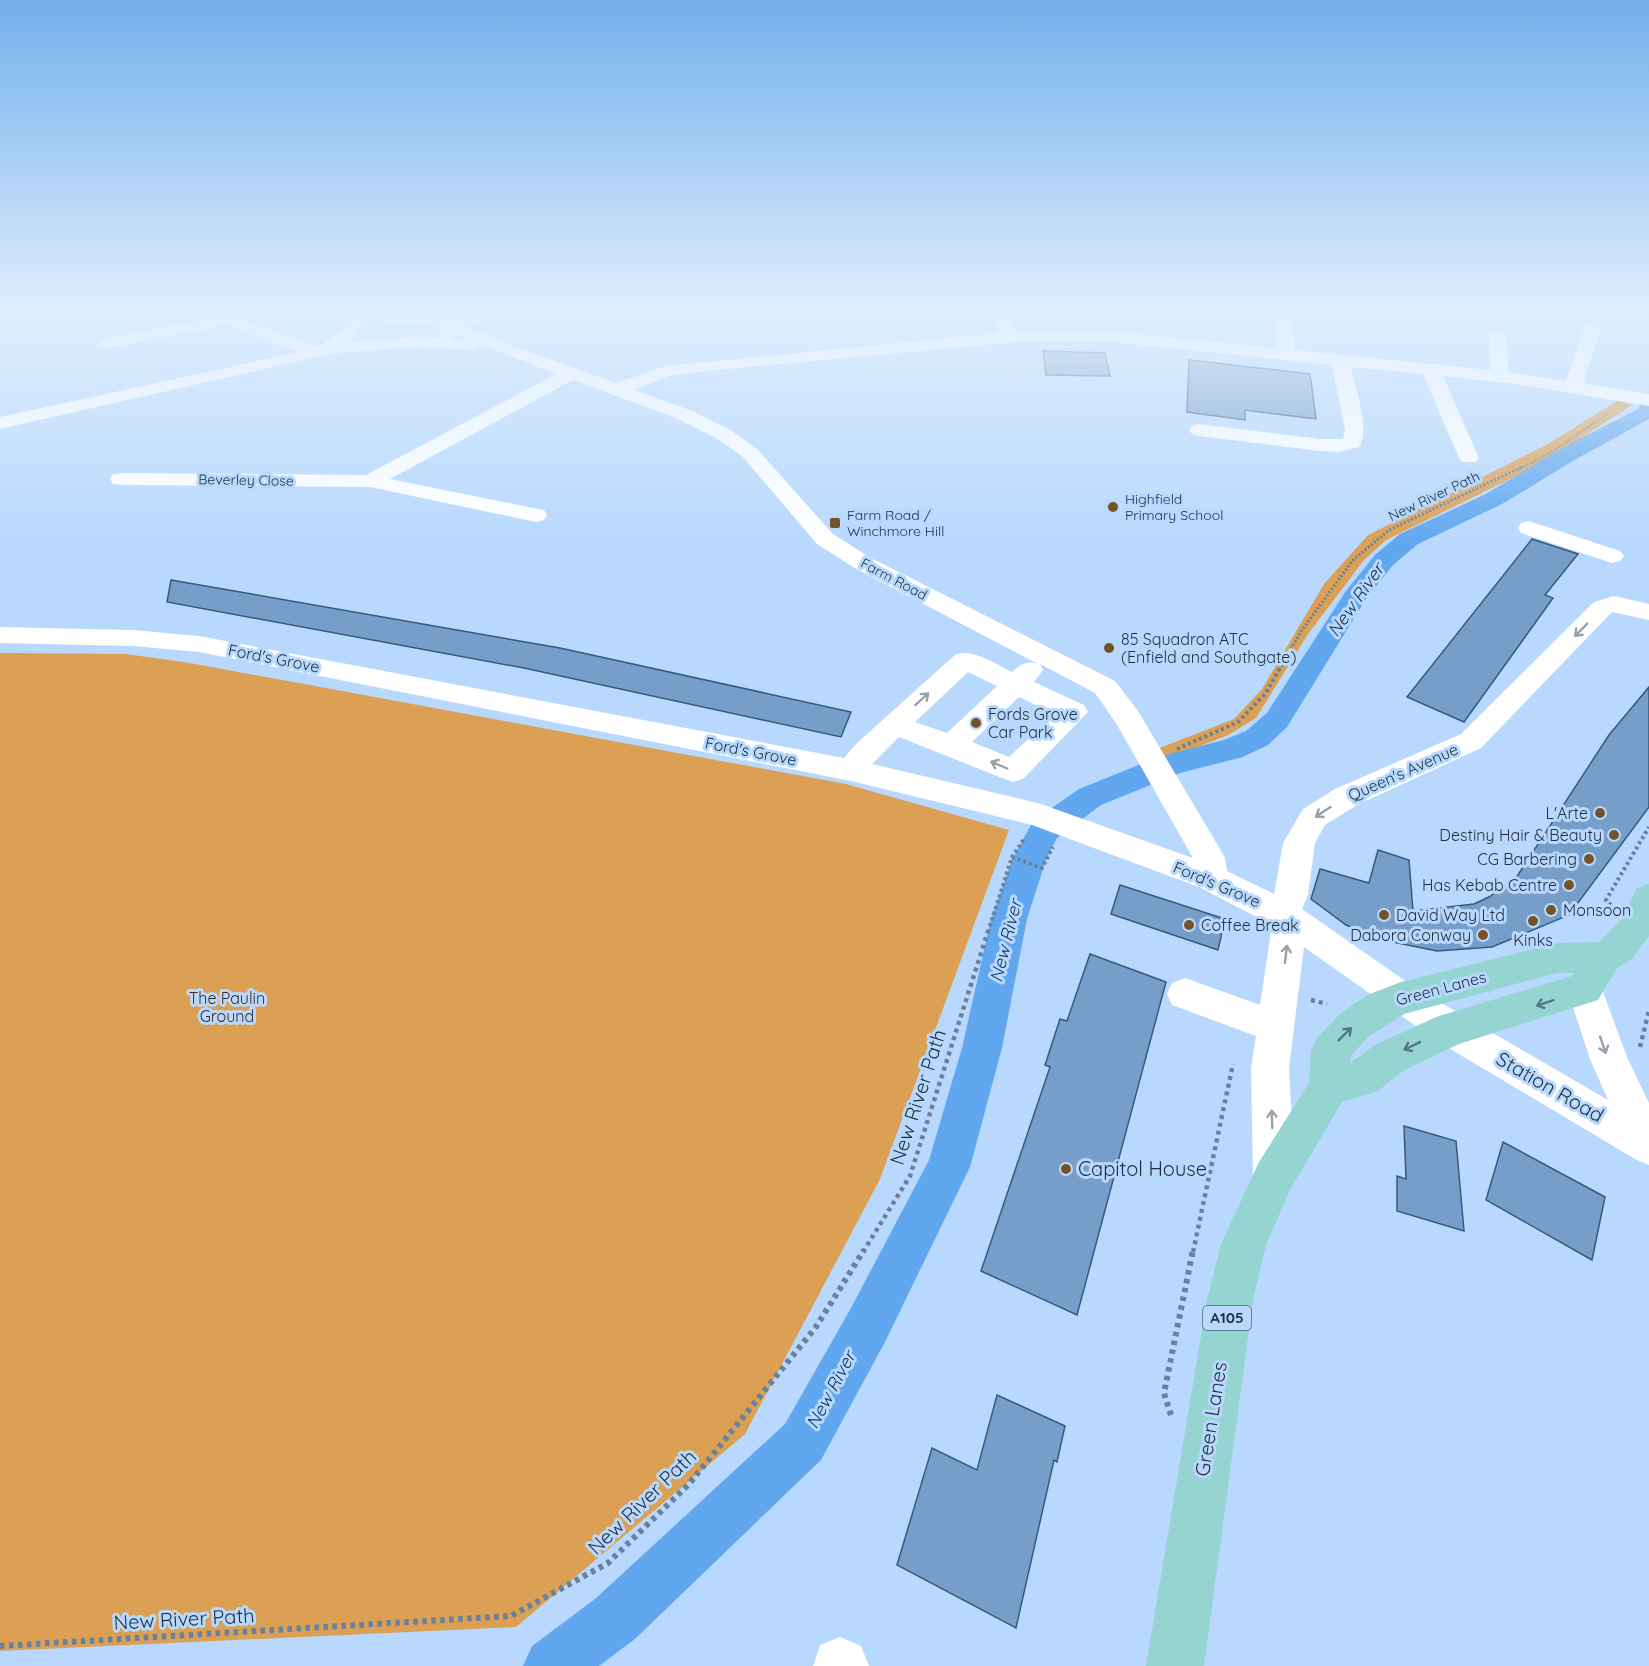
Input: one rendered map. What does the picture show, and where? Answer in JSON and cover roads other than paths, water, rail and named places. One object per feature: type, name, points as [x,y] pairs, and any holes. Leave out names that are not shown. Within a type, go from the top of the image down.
[{"type":"main road","points":[[1329,1087],[1364,1078],[1389,1058],[1450,1029],[1586,989],[1604,957],[1619,948],[1634,930],[1649,898]]},
{"type":"main road","name":"Green Lanes","points":[[1174,1666],[1230,1300],[1244,1244],[1274,1177],[1329,1087],[1331,1051],[1364,1016],[1382,1005],[1401,998],[1557,958],[1604,957]]},
{"type":"street","points":[[0,423],[157,388]]},
{"type":"street","name":"Beverley Close","points":[[370,481],[545,388]]},
{"type":"street","name":"Farm Road","points":[[615,388],[683,414],[725,435],[750,453],[825,539],[861,562],[1105,687],[1128,718],[1209,858],[1211,878]]},
{"type":"street","points":[[1199,430],[1320,445],[1339,446],[1352,443],[1355,430],[1346,388]]},
{"type":"street","points":[[1439,388],[1469,458]]},
{"type":"street","points":[[1583,388],[1644,399]]},
{"type":"street","name":"Beverley Close","points":[[121,479],[370,481],[536,515]]},
{"type":"street","points":[[1529,528],[1613,573],[1649,612]]},
{"type":"street","name":"Queen's Avenue","points":[[1274,1177],[1270,1068],[1258,1021],[1291,895],[1299,843],[1314,817],[1347,796],[1471,741],[1603,607],[1613,573]]},
{"type":"street","name":"Ford's Grove","points":[[0,635],[132,638],[199,644],[852,770],[1038,815],[1211,878],[1286,916],[1401,998],[1450,1029]]},
{"type":"street","points":[[952,745],[1045,655]]},
{"type":"street","points":[[852,770],[867,750],[894,725],[965,660],[1074,712],[1013,771],[952,745],[894,725]]},
{"type":"street","points":[[1586,989],[1608,1059],[1648,1144]]},
{"type":"street","points":[[1185,994],[1258,1021]]},
{"type":"street","name":"Station Road","points":[[1450,1029],[1648,1144]]},
{"type":"waterway","name":"New River","points":[[552,1666],[615,1619],[803,1442],[868,1325],[949,1167],[982,1048],[1009,919],[1029,860],[1045,830],[1090,797],[1172,764],[1232,749],[1257,738],[1277,720],[1355,596],[1384,560],[1409,539],[1494,499],[1570,453],[1647,412],[1649,404]]},
{"type":"place","name":"Highfield Primary School","points":[[1113,507]]},
{"type":"place","name":"Farm Road / Winchmore Hill","points":[[835,523]]},
{"type":"place","name":"85 Squadron ATC (Enfield and Southgate)","points":[[1109,648]]},
{"type":"place","name":"Fords Grove Car Park","points":[[976,723]]},
{"type":"place","name":"L'Arte","points":[[1600,813]]},
{"type":"place","name":"Destiny Hair & Beauty","points":[[1614,835]]},
{"type":"place","name":"CG Barbering","points":[[1589,859]]},
{"type":"place","name":"Has Kebab Centre","points":[[1569,885]]},
{"type":"place","name":"Monsoon","points":[[1551,910]]},
{"type":"place","name":"David Way Ltd","points":[[1384,915]]},
{"type":"place","name":"Kinks","points":[[1533,921]]},
{"type":"place","name":"Coffee Break","points":[[1189,925]]},
{"type":"place","name":"Dabora Conway","points":[[1483,935]]},
{"type":"place","name":"Capitol House","points":[[1066,1169]]},
{"type":"park label","name":"The Paulin Ground","points":[[227,1007]]}]
